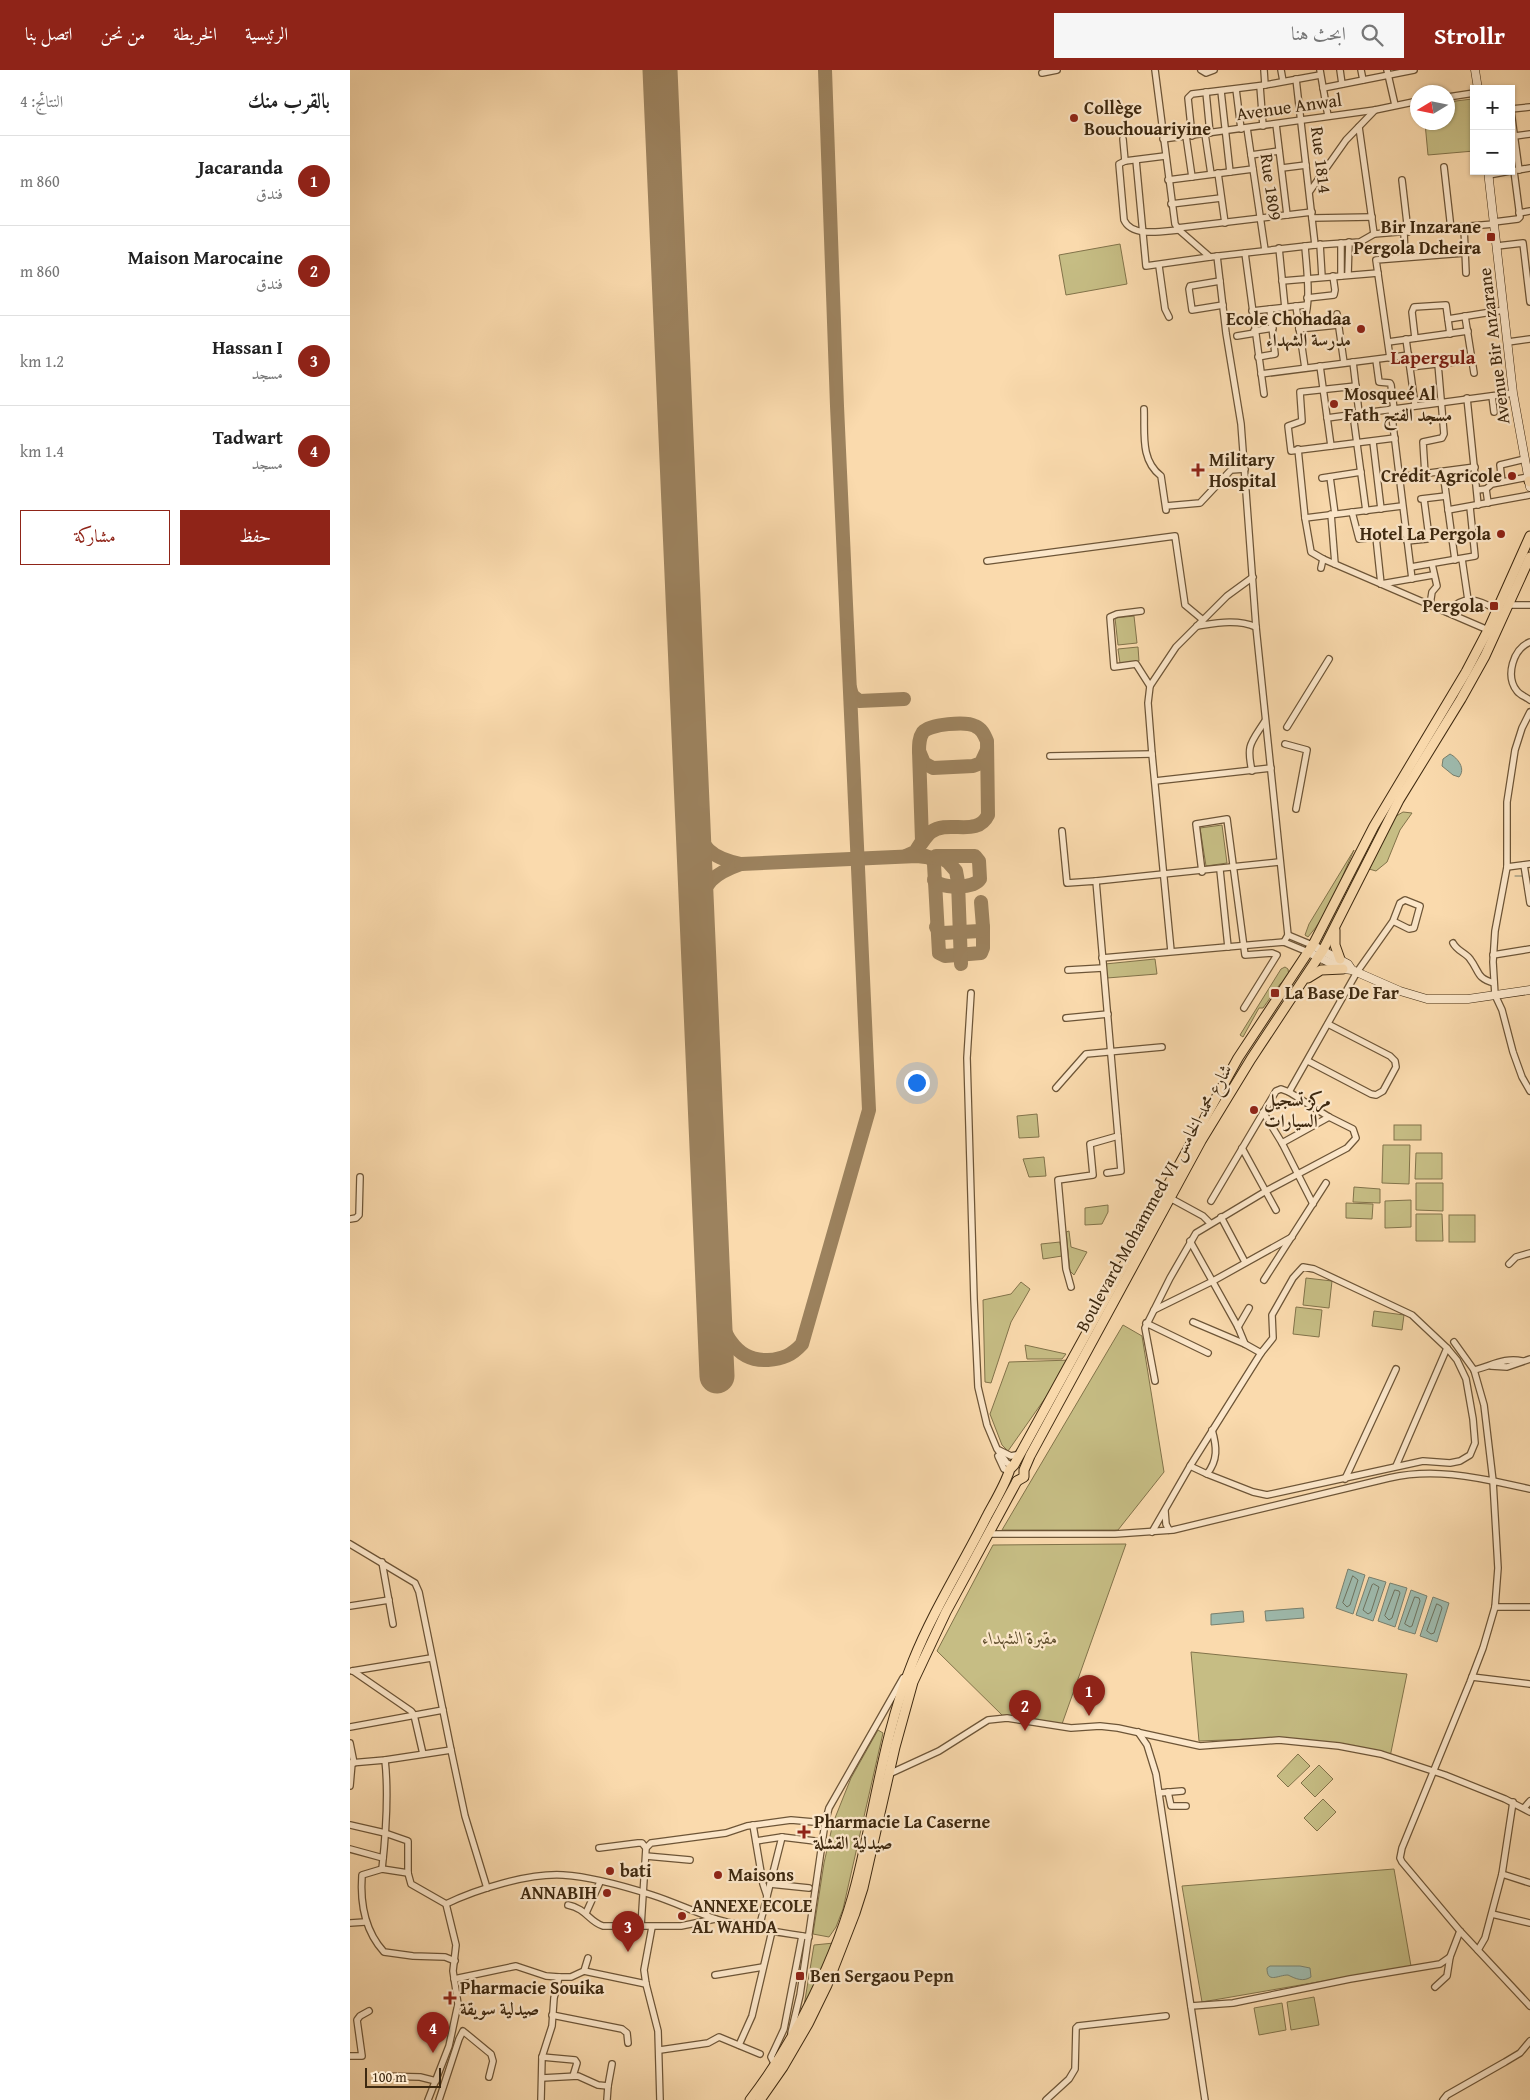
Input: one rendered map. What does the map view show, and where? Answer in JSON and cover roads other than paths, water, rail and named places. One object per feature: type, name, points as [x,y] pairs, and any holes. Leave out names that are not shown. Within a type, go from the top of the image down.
[{"type":"main road","points":[[1481,654],[1488,630],[1530,536]]},
{"type":"main road","points":[[1481,654],[1509,604],[1530,557]]},
{"type":"main road","name":"Boulevard Mohammed VI شارع محمد الخامس","points":[[1017,1481],[1024,1477],[1024,1470],[1211,1124],[1248,1064],[1321,954],[1398,800],[1461,699],[1481,654]]},
{"type":"main road","name":"Boulevard Mohammed VI شارع محمد الخامس","points":[[750,2100],[775,2065],[801,2020],[836,1945],[848,1911],[896,1709],[913,1661],[1011,1469],[1238,1058],[1310,948],[1374,826],[1481,654]]},
{"type":"main road","points":[[1335,929],[1335,945],[1340,959]]},
{"type":"main road","points":[[1304,981],[1321,970],[1351,970]]},
{"type":"main road","points":[[760,2100],[783,2068],[827,1985],[863,1888],[889,1774],[913,1682],[929,1645],[1017,1481],[1013,1481],[1011,1469],[1021,1466],[1024,1470]]},
{"type":"street","points":[[1042,73],[1057,70]]},
{"type":"street","points":[[1155,70],[1171,204],[1178,229],[1210,257]]},
{"type":"street","points":[[1202,70],[1206,73],[1214,70]]},
{"type":"street","points":[[1264,70],[1264,126]]},
{"type":"street","points":[[1282,70],[1282,81]]},
{"type":"street","points":[[1340,70],[1342,84]]},
{"type":"street","points":[[1361,70],[1363,80]]},
{"type":"street","points":[[1323,88],[1363,80],[1387,72],[1414,70]]},
{"type":"street","points":[[1475,70],[1477,85]]},
{"type":"street","points":[[1192,177],[1188,98],[1192,94],[1263,85],[1320,72],[1328,116]]},
{"type":"street","points":[[1387,72],[1395,105]]},
{"type":"street","name":"Rue 1814","points":[[1296,79],[1312,215],[1322,276]]},
{"type":"street","name":"Rue 1809","points":[[1236,89],[1251,155],[1264,250]]},
{"type":"street","points":[[1221,91],[1230,172]]},
{"type":"street","points":[[1206,92],[1208,134],[1225,223]]},
{"type":"street","points":[[1455,95],[1470,93]]},
{"type":"street","name":"Avenue Anwal","points":[[1164,139],[1375,110],[1410,102]]},
{"type":"street","points":[[1515,109],[1530,107]]},
{"type":"street","points":[[1310,190],[1336,153],[1375,110]]},
{"type":"street","points":[[1276,124],[1287,215]]},
{"type":"street","points":[[1359,127],[1374,234]]},
{"type":"street","points":[[1515,136],[1530,134]]},
{"type":"street","points":[[1123,139],[1125,161]]},
{"type":"street","points":[[1251,155],[1279,151]]},
{"type":"street","points":[[1165,156],[1125,161],[1119,166],[1124,220],[1128,226],[1143,232],[1287,215],[1372,216]]},
{"type":"street","points":[[1136,160],[1145,265],[1148,267],[1279,248],[1360,242],[1374,234],[1451,229],[1518,219],[1514,175]]},
{"type":"street","points":[[1282,168],[1306,165]]},
{"type":"street","points":[[1444,167],[1451,229]]},
{"type":"street","points":[[1515,171],[1530,168]]},
{"type":"street","points":[[1168,180],[1252,169]]},
{"type":"street","name":"Avenue Bir Anzarane","points":[[1489,175],[1513,393],[1529,482]]},
{"type":"street","points":[[1402,180],[1406,232],[1405,256]]},
{"type":"street","points":[[1171,204],[1221,198]]},
{"type":"street","points":[[1519,213],[1530,211]]},
{"type":"street","points":[[1464,227],[1466,273]]},
{"type":"street","points":[[1344,276],[1349,242]]},
{"type":"street","points":[[1497,246],[1521,242],[1524,245],[1527,255],[1530,302]]},
{"type":"street","points":[[1341,243],[1344,276]]},
{"type":"street","points":[[1299,328],[1304,323],[1307,305],[1305,246]]},
{"type":"street","points":[[1279,248],[1286,308]]},
{"type":"street","points":[[1245,253],[1264,394]]},
{"type":"street","points":[[1390,358],[1376,261],[1378,258],[1465,253]]},
{"type":"street","points":[[1217,256],[1226,333],[1241,424],[1256,627],[1288,935],[1284,942]]},
{"type":"street","points":[[1159,266],[1165,309],[1169,317]]},
{"type":"street","points":[[1282,281],[1307,277],[1378,273]]},
{"type":"street","points":[[1307,298],[1334,295],[1333,276]]},
{"type":"street","points":[[1220,282],[1190,286],[1188,289],[1192,310],[1223,305]]},
{"type":"street","points":[[1416,338],[1412,312],[1414,307],[1444,304],[1450,334]]},
{"type":"street","points":[[1252,311],[1307,305]]},
{"type":"street","points":[[1296,306],[1305,368]]},
{"type":"street","points":[[1258,357],[1275,354],[1270,309]]},
{"type":"street","points":[[1448,318],[1504,310]]},
{"type":"street","points":[[1337,314],[1344,364]]},
{"type":"street","points":[[1465,316],[1474,373]]},
{"type":"street","points":[[1299,328],[1338,324]]},
{"type":"street","points":[[1237,336],[1272,328]]},
{"type":"street","points":[[1388,342],[1468,331]]},
{"type":"street","points":[[1406,339],[1416,405]]},
{"type":"street","points":[[1508,342],[1530,340]]},
{"type":"street","points":[[1261,374],[1409,355]]},
{"type":"street","points":[[1376,360],[1379,382],[1390,383],[1391,385],[1402,506],[1412,578]]},
{"type":"street","points":[[1410,367],[1472,360]]},
{"type":"street","points":[[1353,362],[1356,386],[1357,444],[1366,510]]},
{"type":"street","points":[[1425,474],[1423,442],[1443,436],[1438,364]]},
{"type":"street","points":[[1320,366],[1331,446]]},
{"type":"street","points":[[1356,386],[1300,392],[1302,421],[1288,426],[1295,450],[1309,547],[1313,554],[1323,559],[1488,630]]},
{"type":"street","points":[[1327,418],[1513,393]]},
{"type":"street","points":[[1492,396],[1494,412]]},
{"type":"street","points":[[1466,398],[1478,505]]},
{"type":"street","points":[[1144,409],[1145,452],[1154,471],[1161,476],[1166,508],[1200,503],[1231,470],[1245,469]]},
{"type":"street","points":[[1295,450],[1395,438]]},
{"type":"street","points":[[1373,442],[1381,509]]},
{"type":"street","points":[[1502,482],[1500,465],[1525,460]]},
{"type":"street","points":[[1399,477],[1475,467]]},
{"type":"street","points":[[1322,478],[1361,472]]},
{"type":"street","points":[[1442,472],[1455,560]]},
{"type":"street","points":[[1330,477],[1335,564]]},
{"type":"street","points":[[1477,490],[1486,489],[1492,484],[1502,482],[1529,482]]},
{"type":"street","points":[[1486,489],[1488,503]]},
{"type":"street","points":[[1448,510],[1530,495]]},
{"type":"street","points":[[1407,541],[1427,539],[1429,537],[1423,499],[1446,496]]},
{"type":"street","points":[[1305,518],[1402,506]]},
{"type":"street","points":[[1411,566],[1474,557],[1476,555],[1470,507]]},
{"type":"street","points":[[1352,512],[1358,538],[1406,533]]},
{"type":"street","points":[[987,561],[1175,536],[1184,605],[1203,620]]},
{"type":"street","points":[[1376,536],[1382,584]]},
{"type":"street","points":[[1321,568],[1323,559]]},
{"type":"street","points":[[1462,559],[1468,600]]},
{"type":"street","points":[[1430,605],[1432,592],[1437,586],[1432,564]]},
{"type":"street","points":[[1382,584],[1433,575]]},
{"type":"street","points":[[1171,951],[1152,754],[1148,703],[1150,686],[1176,647],[1227,596],[1253,577]]},
{"type":"street","points":[[1447,612],[1454,605],[1468,600],[1482,601],[1497,610]]},
{"type":"street","points":[[1509,604],[1530,605]]},
{"type":"street","points":[[1141,612],[1110,616],[1114,666],[1136,664],[1150,686]]},
{"type":"street","points":[[1196,626],[1219,622],[1236,622],[1256,627]]},
{"type":"street","points":[[1530,642],[1518,654],[1512,666],[1511,674],[1513,685],[1518,692],[1530,700]]},
{"type":"street","points":[[1287,727],[1329,659]]},
{"type":"street","points":[[1530,712],[1522,728],[1515,750],[1507,802],[1507,867],[1495,931],[1493,955],[1495,995],[1502,1010],[1512,1052],[1522,1077],[1530,1090]]},
{"type":"street","points":[[1252,771],[1248,752],[1249,744],[1265,721]]},
{"type":"street","points":[[1285,744],[1307,750],[1296,809]]},
{"type":"street","points":[[1050,756],[1152,754]]},
{"type":"street","points":[[1155,781],[1271,768]]},
{"type":"street","points":[[1202,872],[1196,824],[1227,819],[1245,956],[1272,953],[1277,955],[1244,1008]]},
{"type":"street","points":[[1062,831],[1067,883],[1164,876],[1279,862]]},
{"type":"street","points":[[1507,867],[1527,865],[1530,903]]},
{"type":"street","points":[[1220,870],[1228,947]]},
{"type":"street","points":[[1096,882],[1121,1171],[1107,1173]]},
{"type":"street","points":[[1289,1092],[1328,1024],[1351,970],[1393,921],[1402,900],[1408,900],[1420,906],[1414,928],[1409,929],[1393,921]]},
{"type":"street","points":[[1288,935],[1351,970],[1400,991],[1427,999],[1455,1000],[1530,990]]},
{"type":"street","points":[[1102,958],[1284,942],[1310,948]]},
{"type":"street","points":[[1453,943],[1456,948],[1470,958],[1478,975],[1484,980],[1494,983]]},
{"type":"street","points":[[1493,955],[1530,949]]},
{"type":"street","points":[[1321,954],[1340,959],[1351,966],[1351,970]]},
{"type":"street","points":[[1068,970],[1103,968]]},
{"type":"street","points":[[971,993],[968,1058],[978,1387],[987,1426],[997,1449],[1011,1469]]},
{"type":"street","points":[[1066,1018],[1108,1014]]},
{"type":"street","points":[[1308,1061],[1371,1094],[1380,1094],[1396,1067],[1395,1061],[1390,1056],[1328,1024]]},
{"type":"street","points":[[1056,1088],[1086,1054],[1111,1050],[1162,1047]]},
{"type":"street","points":[[1154,1381],[1145,1332],[1146,1323],[1196,1233],[1266,1191],[1347,1148],[1356,1138],[1353,1129],[1329,1117],[1289,1092],[1281,1089],[1276,1091],[1211,1200]]},
{"type":"street","points":[[1263,1112],[1299,1174],[1313,1204]]},
{"type":"street","points":[[1282,1143],[1329,1117]]},
{"type":"street","points":[[1071,1287],[1066,1269],[1058,1180],[1093,1175],[1090,1144],[1118,1136]]},
{"type":"street","points":[[1242,1148],[1276,1210]]},
{"type":"street","points":[[350,1219],[356,1218],[359,1215],[360,1177]]},
{"type":"street","points":[[1264,1280],[1326,1183]]},
{"type":"street","points":[[1170,1198],[1203,1216],[1210,1223]]},
{"type":"street","points":[[1221,1217],[1246,1262]]},
{"type":"street","points":[[1154,1310],[1213,1281],[1292,1237]]},
{"type":"street","points":[[1190,1241],[1245,1344]]},
{"type":"street","points":[[1509,1264],[1516,1257],[1530,1253]]},
{"type":"street","points":[[1152,1532],[1190,1466],[1212,1430],[1261,1353],[1273,1338],[1272,1315],[1300,1269],[1308,1266],[1412,1315],[1447,1348],[1457,1360],[1466,1379],[1475,1443],[1470,1455],[1460,1461],[1450,1463],[1423,1461],[1267,1495],[1253,1492],[1190,1466]]},
{"type":"street","points":[[1238,1328],[1249,1308]]},
{"type":"street","points":[[1194,1322],[1261,1353]]},
{"type":"street","points":[[1146,1323],[1208,1353]]},
{"type":"street","points":[[1454,1342],[1474,1370],[1484,1405],[1493,1481],[1498,1568],[1495,1606],[1483,1648],[1402,1848],[1400,1858],[1460,1930],[1530,2006]]},
{"type":"street","points":[[1396,1466],[1447,1348]]},
{"type":"street","points":[[1474,1370],[1491,1366],[1504,1360],[1514,1359],[1522,1361],[1530,1359]]},
{"type":"street","points":[[1345,1479],[1396,1369]]},
{"type":"street","points":[[1207,1474],[1215,1460],[1216,1446],[1212,1430]]},
{"type":"street","points":[[997,1449],[1011,1456],[1020,1454]]},
{"type":"street","points":[[988,1534],[1036,1535],[1169,1530],[1296,1502],[1408,1474],[1439,1472],[1530,1489]]},
{"type":"street","points":[[1165,1509],[1166,1524],[1169,1530]]},
{"type":"street","points":[[350,1544],[416,1583],[465,1816],[487,1888]]},
{"type":"street","points":[[382,1562],[393,1624]]},
{"type":"street","points":[[350,1606],[389,1600]]},
{"type":"street","points":[[1495,1606],[1530,1607]]},
{"type":"street","points":[[352,1671],[431,1658]]},
{"type":"street","points":[[788,2042],[800,1995],[806,1937],[829,1808],[913,1661]]},
{"type":"street","points":[[352,1671],[405,1706],[414,1715],[423,1754]]},
{"type":"street","points":[[1472,1677],[1530,1684]]},
{"type":"street","points":[[350,1727],[443,1710]]},
{"type":"street","points":[[889,1774],[939,1751],[988,1720],[1008,1718],[1071,1728],[1100,1726],[1138,1732],[1200,1746],[1279,1740],[1339,1746],[1381,1754],[1434,1772],[1513,1802],[1527,1810],[1530,1801]]},
{"type":"street","points":[[1138,1732],[1151,1754],[1159,1793],[1205,2100]]},
{"type":"street","points":[[350,1743],[352,1763],[350,1786]]},
{"type":"street","points":[[352,1763],[450,1750]]},
{"type":"street","points":[[382,1869],[387,1783],[385,1760]]},
{"type":"street","points":[[1159,1793],[1182,1791]]},
{"type":"street","points":[[1168,1792],[1171,1806],[1186,1806]]},
{"type":"street","points":[[1478,1950],[1485,1938],[1502,1874],[1513,1802]]},
{"type":"street","points":[[646,1848],[655,1842],[726,1833],[753,1825],[791,1820],[825,1823]]},
{"type":"street","points":[[350,1825],[385,1833],[409,1842],[408,1873],[414,1887],[446,1904],[454,1937],[454,1979],[458,2004],[454,2027],[428,2100]]},
{"type":"street","points":[[753,1825],[763,1884],[767,1896]]},
{"type":"street","points":[[756,1841],[782,1837],[815,1840]]},
{"type":"street","points":[[760,1928],[782,1837]]},
{"type":"street","points":[[599,1848],[638,1842],[642,1843],[646,1848],[641,1926]]},
{"type":"street","points":[[350,1849],[383,1858]]},
{"type":"street","points":[[646,1856],[690,1860]]},
{"type":"street","points":[[408,1873],[382,1869],[362,1875],[365,1922],[373,1939],[384,1952],[413,1956],[445,1957],[455,1961]]},
{"type":"street","points":[[1502,1874],[1530,1883]]},
{"type":"street","points":[[446,1904],[487,1888],[548,1876],[577,1877],[643,1893],[715,1919],[806,1937]]},
{"type":"street","points":[[586,1912],[600,1882]]},
{"type":"street","points":[[770,1884],[809,1888]]},
{"type":"street","points":[[568,1905],[586,1912],[595,1923],[603,1926],[680,1926],[715,1919]]},
{"type":"street","points":[[1492,1914],[1530,1923]]},
{"type":"street","points":[[350,1923],[365,1922]]},
{"type":"street","points":[[652,1927],[644,1964],[646,1984],[656,2021],[660,2050],[660,2100]]},
{"type":"street","points":[[1435,1987],[1447,1976],[1450,1957],[1460,1930]]},
{"type":"street","points":[[739,2045],[752,2016],[772,1931]]},
{"type":"street","points":[[775,2065],[771,2057],[784,2028],[806,1937]]},
{"type":"street","points":[[1191,2006],[1233,2002],[1440,1964],[1450,1957]]},
{"type":"street","points":[[584,1971],[588,1958]]},
{"type":"street","points":[[454,1979],[516,1966],[546,1976],[571,1977],[584,1971],[646,1984]]},
{"type":"street","points":[[715,1975],[763,1967]]},
{"type":"street","points":[[541,2100],[542,2057],[552,2026],[554,1998],[559,1977]]},
{"type":"street","points":[[350,2056],[362,2056],[356,2020],[369,2011]]},
{"type":"street","points":[[552,2015],[622,2029],[627,2033],[628,2043]]},
{"type":"street","points":[[1046,2100],[1069,2079],[1075,2069],[1076,2028],[1078,2026],[1166,2016]]},
{"type":"street","points":[[454,2027],[463,2031],[491,2054],[493,2061],[489,2077]]},
{"type":"street","points":[[439,2100],[460,2035],[463,2031]]},
{"type":"street","points":[[660,2050],[708,2043],[720,2037],[760,2054]]},
{"type":"street","points":[[1443,2100],[1447,2095],[1512,2058],[1530,2041]]},
{"type":"street","points":[[542,2057],[576,2060],[573,2076]]},
{"type":"street","points":[[607,2100],[612,2064]]},
{"type":"street","points":[[379,2076],[420,2077],[436,2081]]},
{"type":"street","points":[[542,2078],[573,2076],[584,2078],[598,2085],[608,2086]]},
{"type":"water","points":[[1450,754],[1460,764],[1462,771],[1459,777],[1453,775],[1442,766],[1443,759]]},
{"type":"water","points":[[1348,1569],[1365,1575],[1353,1614],[1336,1608]]},
{"type":"water","points":[[1369,1577],[1386,1582],[1373,1621],[1356,1615]]},
{"type":"water","points":[[1390,1583],[1407,1588],[1395,1627],[1378,1621]]},
{"type":"water","points":[[1411,1590],[1427,1596],[1415,1634],[1398,1629]]},
{"type":"water","points":[[1433,1597],[1449,1603],[1437,1642],[1420,1636]]},
{"type":"water","points":[[1303,1608],[1304,1618],[1266,1621],[1265,1611]]},
{"type":"water","points":[[1243,1611],[1244,1622],[1211,1625],[1211,1614]]},
{"type":"water","points":[[1270,1966],[1310,1968],[1311,1977],[1302,1980],[1288,1975],[1274,1978],[1267,1973],[1267,1968]]},
{"type":"waterway","points":[[1515,876],[1524,876]]},
{"type":"place","name":"Collège Bouchouariyine","points":[[1074,118]]},
{"type":"place","name":"Bir Inzarane Pergola Dcheira","points":[[1491,237]]},
{"type":"place","name":"Ecole Chohadaa مدرسة الشهداء","points":[[1361,329]]},
{"type":"place","name":"Mosqueé Al Fath مسجد الفتح","points":[[1334,404]]},
{"type":"place","name":"Military Hospital","points":[[1198,470]]},
{"type":"place","name":"Crédit Agricole","points":[[1512,476]]},
{"type":"place","name":"Hotel La Pergola","points":[[1501,534]]},
{"type":"place","name":"Pergola","points":[[1494,606]]},
{"type":"place","name":"La Base De Far","points":[[1275,993]]},
{"type":"place","name":"مركز تسجيل السيارات","points":[[1254,1110]]},
{"type":"place","name":"Jacaranda","points":[[1089,1716]]},
{"type":"place","name":"Maison Marocaine","points":[[1025,1731]]},
{"type":"place","name":"Pharmacie La Caserne صيدلية القشلة","points":[[804,1832]]},
{"type":"place","name":"bati","points":[[610,1871]]},
{"type":"place","name":"Maisons","points":[[718,1875]]},
{"type":"place","name":"ANNABIH","points":[[607,1893]]},
{"type":"place","name":"ANNEXE ECOLE AL WAHDA","points":[[682,1916]]},
{"type":"place","name":"Hassan I","points":[[628,1952]]},
{"type":"place","name":"Ben Sergaou Pepn","points":[[800,1976]]},
{"type":"place","name":"Pharmacie Souika صيدلية سويقة","points":[[450,1998]]},
{"type":"place","name":"Tadwart","points":[[433,2053]]},
{"type":"district","name":"Lapergula","points":[[1433,357]]},
{"type":"park label","name":"مقبرة الشهداء","points":[[1020,1638]]}]
